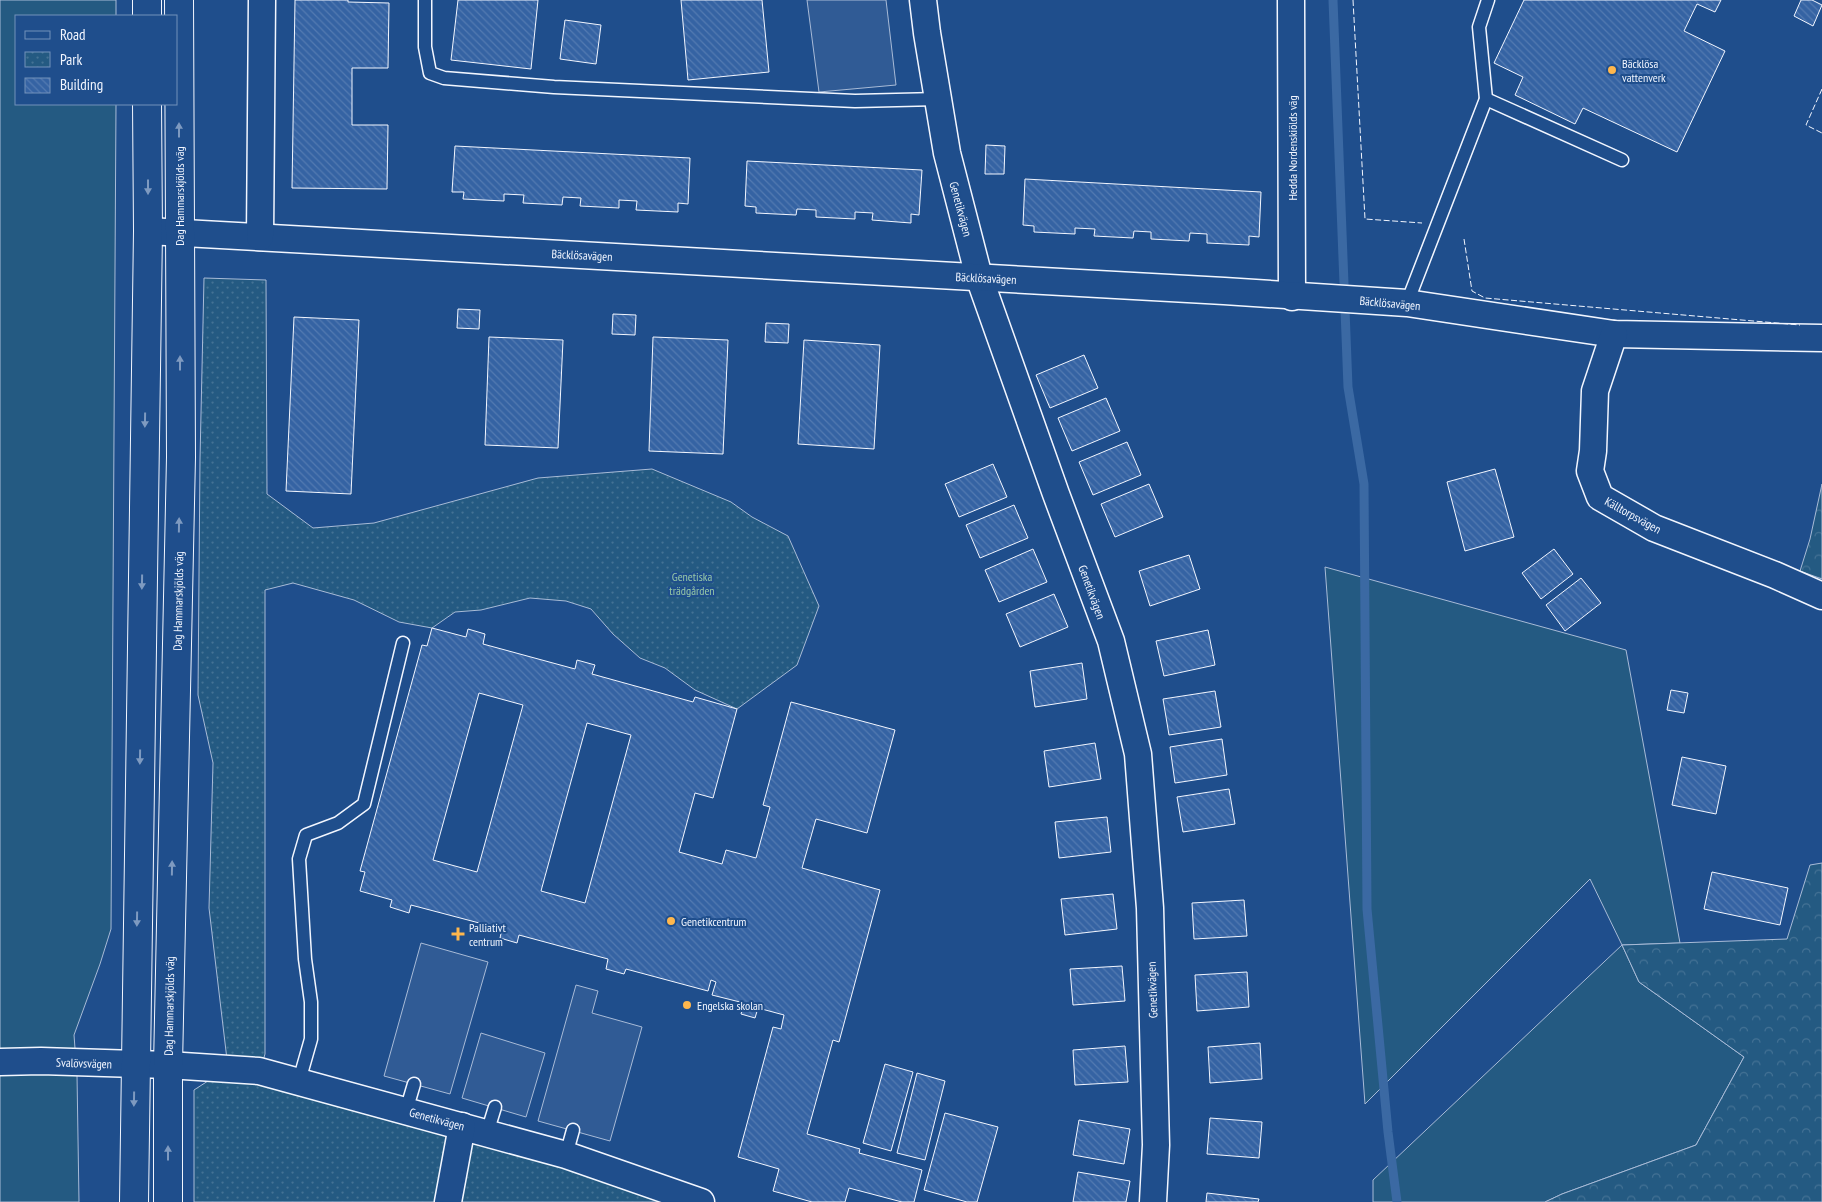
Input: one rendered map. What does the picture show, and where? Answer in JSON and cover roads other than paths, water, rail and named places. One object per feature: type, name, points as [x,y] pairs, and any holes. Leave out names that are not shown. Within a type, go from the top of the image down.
[{"type":"main road","points":[[147,0],[147,15]]},
{"type":"main road","name":"Dag Hammarskjölds väg","points":[[168,1202],[168,1065],[181,457],[179,0]]},
{"type":"main road","points":[[134,1202],[148,231],[147,105]]},
{"type":"street","points":[[260,237],[262,0]]},
{"type":"street","name":"Genetikvägen","points":[[923,0],[946,153],[979,277],[1056,494],[1111,641],[1138,754],[1150,908],[1156,1145],[1153,1202]]},
{"type":"street","name":"Hedda Nordenskiölds väg","points":[[1291,0],[1292,297]]},
{"type":"street","name":"Bäcklösavägen","points":[[148,231],[1224,291],[1292,297],[1407,303],[1614,334],[1822,338]]},
{"type":"street","name":"Källtorpsvägen","points":[[1614,334],[1595,391],[1590,471],[1600,497],[1654,528],[1775,575],[1822,596]]},
{"type":"street","name":"Svalövsvägen","points":[[0,1062],[41,1061],[168,1065]]},
{"type":"street","name":"Genetikvägen","points":[[168,1065],[259,1072],[299,1081],[487,1133],[570,1143],[701,1202]]},
{"type":"street","points":[[448,1202],[462,1126]]},
{"type":"lane","points":[[425,0],[425,47],[430,73],[444,78],[554,87],[855,101],[938,99]]},
{"type":"lane","points":[[1407,303],[1486,99],[1479,27],[1488,0]]},
{"type":"lane","points":[[1486,99],[1622,160]]},
{"type":"lane","points":[[299,1081],[310,1039],[311,1002],[299,859],[306,836],[338,822],[364,804],[403,644]]},
{"type":"lane","points":[[406,1111],[414,1084]]},
{"type":"lane","points":[[487,1133],[495,1107]]},
{"type":"waterway","points":[[1333,0],[1348,387],[1364,484],[1367,909],[1388,1132],[1397,1202]]},
{"type":"place","name":"Bäcklösa vattenverk","points":[[1612,70]]},
{"type":"place","name":"Genetikcentrum","points":[[671,921]]},
{"type":"place","name":"Palliativt centrum","points":[[458,934]]},
{"type":"place","name":"Engelska skolan","points":[[687,1005]]},
{"type":"park label","name":"Genetiska trädgården","points":[[692,583]]}]
